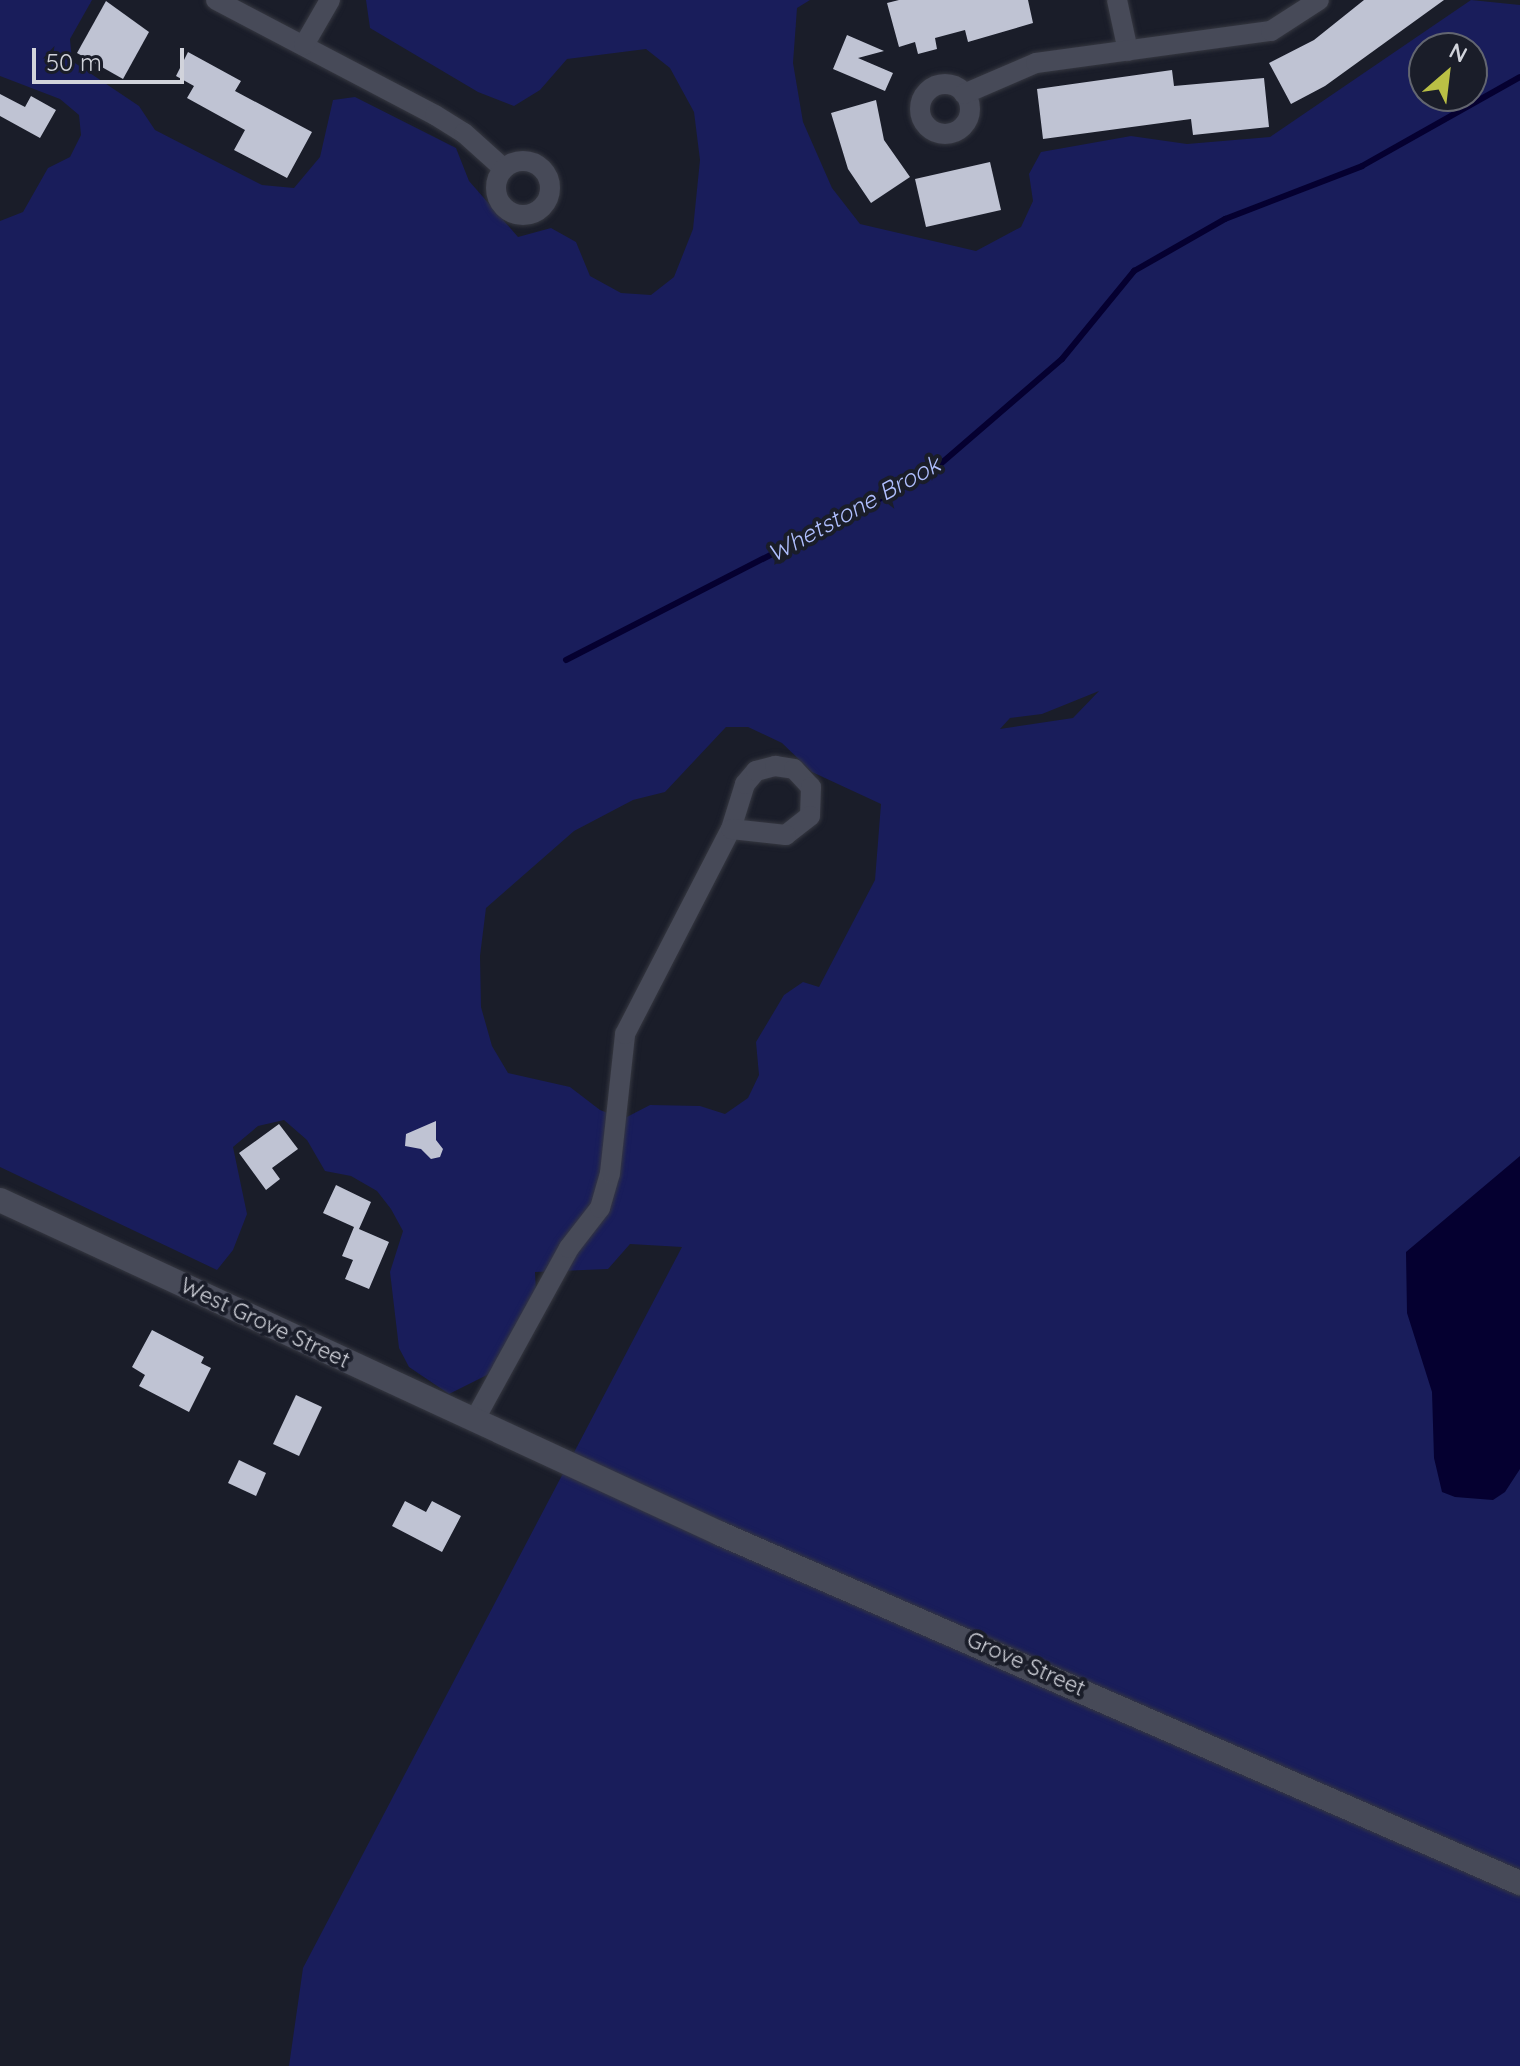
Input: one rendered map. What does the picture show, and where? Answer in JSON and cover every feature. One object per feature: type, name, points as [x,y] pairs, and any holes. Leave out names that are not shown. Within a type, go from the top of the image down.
[{"type":"main road","name":"West Grove Street","points":[[0,1200],[532,1445]]},
{"type":"main road","name":"Grove Street","points":[[532,1445],[721,1534],[964,1636],[1520,1883]]},
{"type":"street","points":[[216,0],[455,127],[503,168]]},
{"type":"street","points":[[304,45],[330,0]]},
{"type":"street","points":[[1117,0],[1128,51]]},
{"type":"street","points":[[964,94],[1036,63],[1271,31],[1319,0]]},
{"type":"street","points":[[475,1419],[569,1248],[600,1208],[610,1173],[625,1034],[731,829]]},
{"type":"shaded area","points":[[0,0],[92,0],[70,39],[72,61],[139,106],[155,130],[262,185],[294,188],[320,157],[333,100],[355,97],[456,148],[469,181],[518,237],[551,228],[576,242],[590,276],[621,293],[651,295],[674,277],[693,229],[700,160],[694,112],[670,68],[646,49],[567,59],[540,90],[514,106],[478,92],[370,28],[366,0],[810,0],[797,8],[793,63],[803,122],[832,188],[860,224],[976,251],[1021,227],[1033,201],[1029,174],[1041,152],[1131,136],[1187,144],[1270,137],[1408,43],[1408,112],[1488,112],[1488,32],[1424,32],[1471,0],[1520,5],[1520,2066],[289,2066],[303,1968],[682,1247],[630,1244],[608,1269],[535,1272],[536,1291],[509,1364],[449,1394],[409,1367],[399,1348],[390,1272],[403,1231],[391,1209],[377,1191],[351,1176],[325,1171],[307,1140],[284,1120],[258,1126],[233,1147],[247,1214],[233,1250],[217,1270],[0,1167],[0,221],[23,212],[48,168],[70,157],[81,135],[79,115],[60,99],[0,76]],"holes":[[[1099,691],[1073,718],[1000,729],[1010,718],[1042,714]],[[726,727],[748,727],[782,743],[812,772],[881,804],[875,880],[819,987],[803,982],[784,995],[756,1042],[759,1075],[748,1098],[725,1114],[700,1106],[650,1105],[623,1119],[600,1110],[570,1087],[508,1073],[492,1046],[481,1007],[480,956],[486,908],[574,831],[633,800],[665,792]]]},
{"type":"shaded area","points":[[1520,1156],[1520,1469],[1505,1492],[1493,1500],[1455,1497],[1442,1492],[1434,1458],[1432,1392],[1407,1313],[1406,1252]]},
{"type":"building","points":[[899,0],[1028,0],[1033,23],[968,42],[965,30],[935,38],[937,49],[918,54],[915,42],[899,47],[887,3]]},
{"type":"building","points":[[1364,0],[1444,0],[1325,86],[1291,104],[1269,63],[1314,40]]},
{"type":"building","points":[[106,1],[149,32],[123,79],[77,53]]},
{"type":"building","points":[[847,35],[884,51],[858,58],[893,73],[885,91],[833,69]]},
{"type":"building","points":[[188,52],[241,81],[235,91],[312,132],[287,178],[234,150],[245,130],[187,98],[194,86],[176,76]]},
{"type":"building","points":[[1172,70],[1174,86],[1264,78],[1269,127],[1193,135],[1191,119],[1043,139],[1037,89]]},
{"type":"building","points":[[0,94],[25,107],[31,96],[56,110],[40,138],[0,116]]},
{"type":"building","points":[[876,100],[884,140],[910,177],[871,203],[848,169],[831,113]]},
{"type":"building","points":[[990,162],[1001,210],[926,227],[915,179]]},
{"type":"building","points":[[436,1121],[436,1140],[443,1149],[440,1157],[431,1159],[421,1149],[405,1146],[406,1134]]},
{"type":"building","points":[[279,1124],[298,1149],[272,1168],[280,1179],[266,1190],[239,1153]]},
{"type":"building","points":[[336,1185],[371,1202],[359,1229],[389,1242],[369,1289],[345,1279],[353,1260],[342,1256],[354,1227],[323,1213]]},
{"type":"building","points":[[152,1330],[204,1357],[201,1363],[211,1368],[189,1412],[139,1386],[145,1375],[132,1367]]},
{"type":"building","points":[[296,1395],[322,1407],[299,1456],[273,1444]]},
{"type":"building","points":[[239,1460],[266,1473],[256,1496],[228,1483]]},
{"type":"building","points":[[405,1501],[426,1512],[432,1501],[461,1516],[442,1552],[392,1526]]},
{"type":"waterway","name":"Whetstone Brook","points":[[566,660],[930,473],[1062,359],[1134,271],[1225,219],[1362,166],[1520,77]]}]
